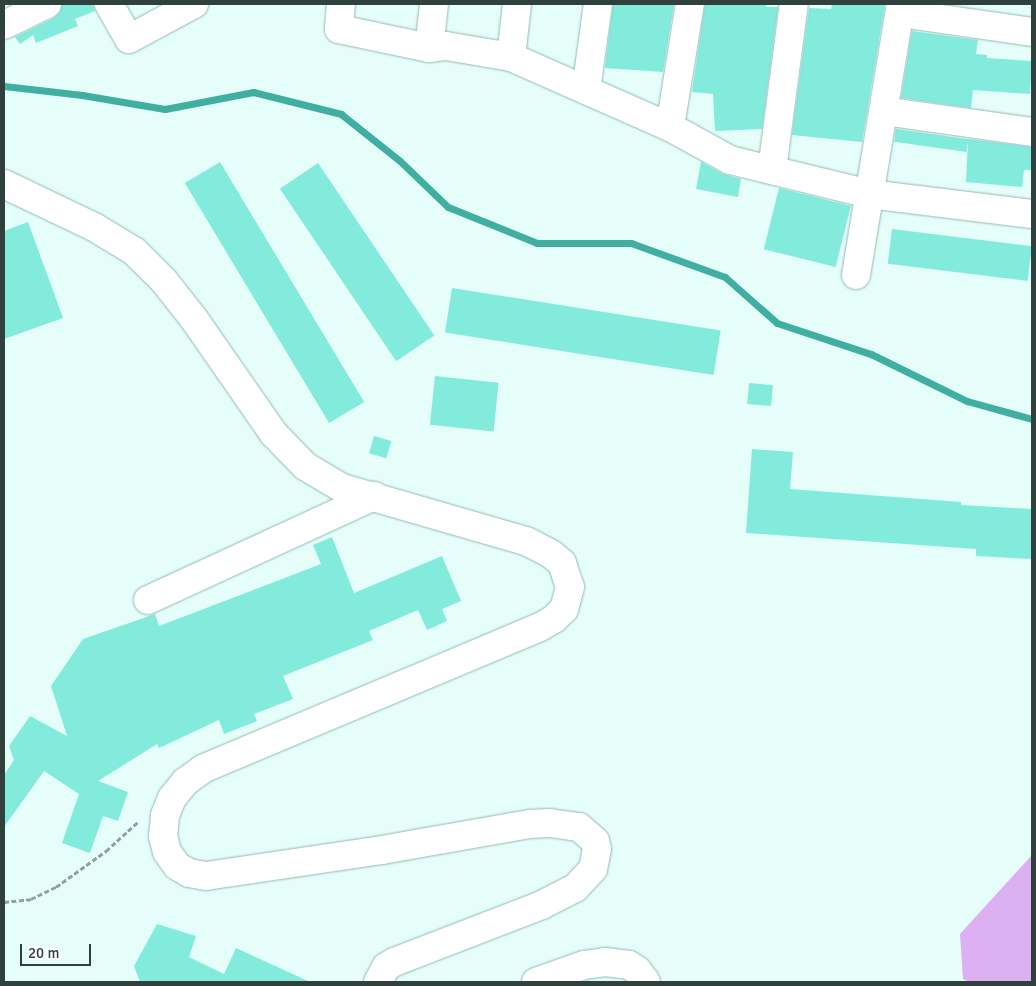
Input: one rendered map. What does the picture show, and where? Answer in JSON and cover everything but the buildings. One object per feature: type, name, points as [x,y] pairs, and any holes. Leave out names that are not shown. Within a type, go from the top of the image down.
[{"type":"main road","points":[[4,25],[47,4]]},
{"type":"main road","points":[[109,4],[128,38],[194,4]]},
{"type":"main road","points":[[341,4],[339,29],[430,48],[446,46],[511,57],[670,127],[730,160],[869,194],[1032,214]]},
{"type":"main road","points":[[430,48],[434,4]]},
{"type":"main road","points":[[511,57],[517,4]]},
{"type":"main road","points":[[586,90],[598,4]]},
{"type":"main road","points":[[670,127],[690,4]]},
{"type":"main road","points":[[772,170],[794,4]]},
{"type":"main road","points":[[856,274],[900,8],[1032,32]]},
{"type":"main road","points":[[883,111],[1032,132]]},
{"type":"main road","points":[[4,184],[94,227],[134,251],[164,281],[194,319],[274,434],[305,466],[342,488],[526,541],[551,554],[562,563],[570,586],[564,610],[540,627],[203,769],[185,782],[172,798],[164,815],[163,836],[167,852],[177,866],[189,873],[206,876],[382,850],[530,824],[550,823],[579,827],[595,841],[598,849],[593,869],[575,888],[542,905],[394,962],[386,967],[378,982]]},
{"type":"main road","points":[[148,600],[374,496]]},
{"type":"main road","points":[[536,982],[584,966],[605,962],[629,965],[637,970],[646,982]]},
{"type":"path","points":[[4,902],[31,899],[56,887],[106,851],[138,822],[172,798]]},
{"type":"shaded area","points":[[1032,855],[1032,982],[970,982],[963,979],[960,934]]},
{"type":"waterway","points":[[4,86],[82,95],[165,109],[253,92],[341,114],[400,161],[448,207],[537,243],[631,243],[725,277],[777,323],[871,354],[967,401],[1032,419]]}]
